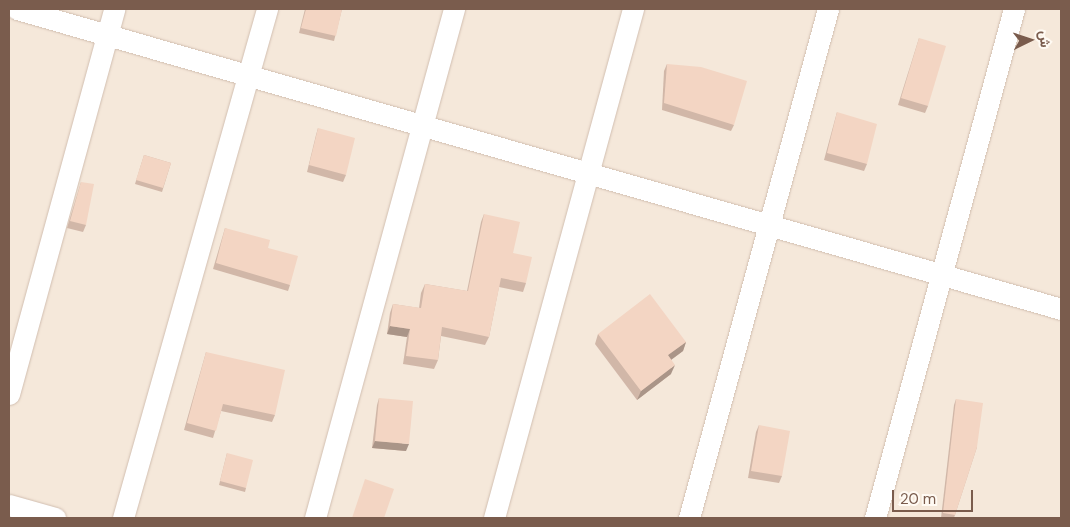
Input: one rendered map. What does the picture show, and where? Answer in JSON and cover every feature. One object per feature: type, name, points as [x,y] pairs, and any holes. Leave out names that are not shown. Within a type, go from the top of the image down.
[{"type":"street","points":[[17,9],[1061,308]]},
{"type":"street","points":[[9,394],[114,9]]},
{"type":"street","points":[[123,518],[267,9]]},
{"type":"street","points":[[314,518],[454,9]]},
{"type":"street","points":[[494,518],[632,9]]},
{"type":"street","points":[[689,518],[828,9]]},
{"type":"street","points":[[875,518],[1014,9]]},
{"type":"street","points":[[9,505],[55,518]]},
{"type":"shaded area","points":[[9,9],[1061,9],[1061,518],[9,518]]},
{"type":"building","points":[[306,9],[342,9],[336,36],[301,28]]},
{"type":"building","points":[[919,38],[946,46],[928,106],[901,98]]},
{"type":"building","points":[[667,64],[701,67],[747,81],[734,125],[664,103]]},
{"type":"building","points":[[837,112],[877,124],[867,164],[827,153]]},
{"type":"building","points":[[318,128],[355,138],[346,175],[309,165]]},
{"type":"building","points":[[144,155],[171,163],[163,188],[136,180]]},
{"type":"building","points":[[81,182],[94,184],[86,225],[70,221]]},
{"type":"building","points":[[484,214],[520,222],[513,253],[532,257],[526,283],[501,278],[489,337],[442,327],[438,360],[406,356],[410,329],[390,326],[393,304],[421,308],[425,284],[468,291]]},
{"type":"building","points":[[225,228],[270,240],[268,248],[298,256],[290,285],[216,263]]},
{"type":"building","points":[[650,294],[686,342],[668,355],[675,365],[641,391],[598,334]]},
{"type":"building","points":[[206,352],[285,370],[275,415],[223,404],[216,431],[187,423]]},
{"type":"building","points":[[379,398],[413,401],[409,444],[375,441]]},
{"type":"building","points":[[956,399],[983,403],[977,447],[955,515],[943,513]]},
{"type":"building","points":[[759,425],[790,431],[782,476],[751,471]]},
{"type":"building","points":[[227,453],[253,460],[246,488],[220,481]]},
{"type":"building","points":[[365,479],[394,489],[384,518],[352,518]]}]
